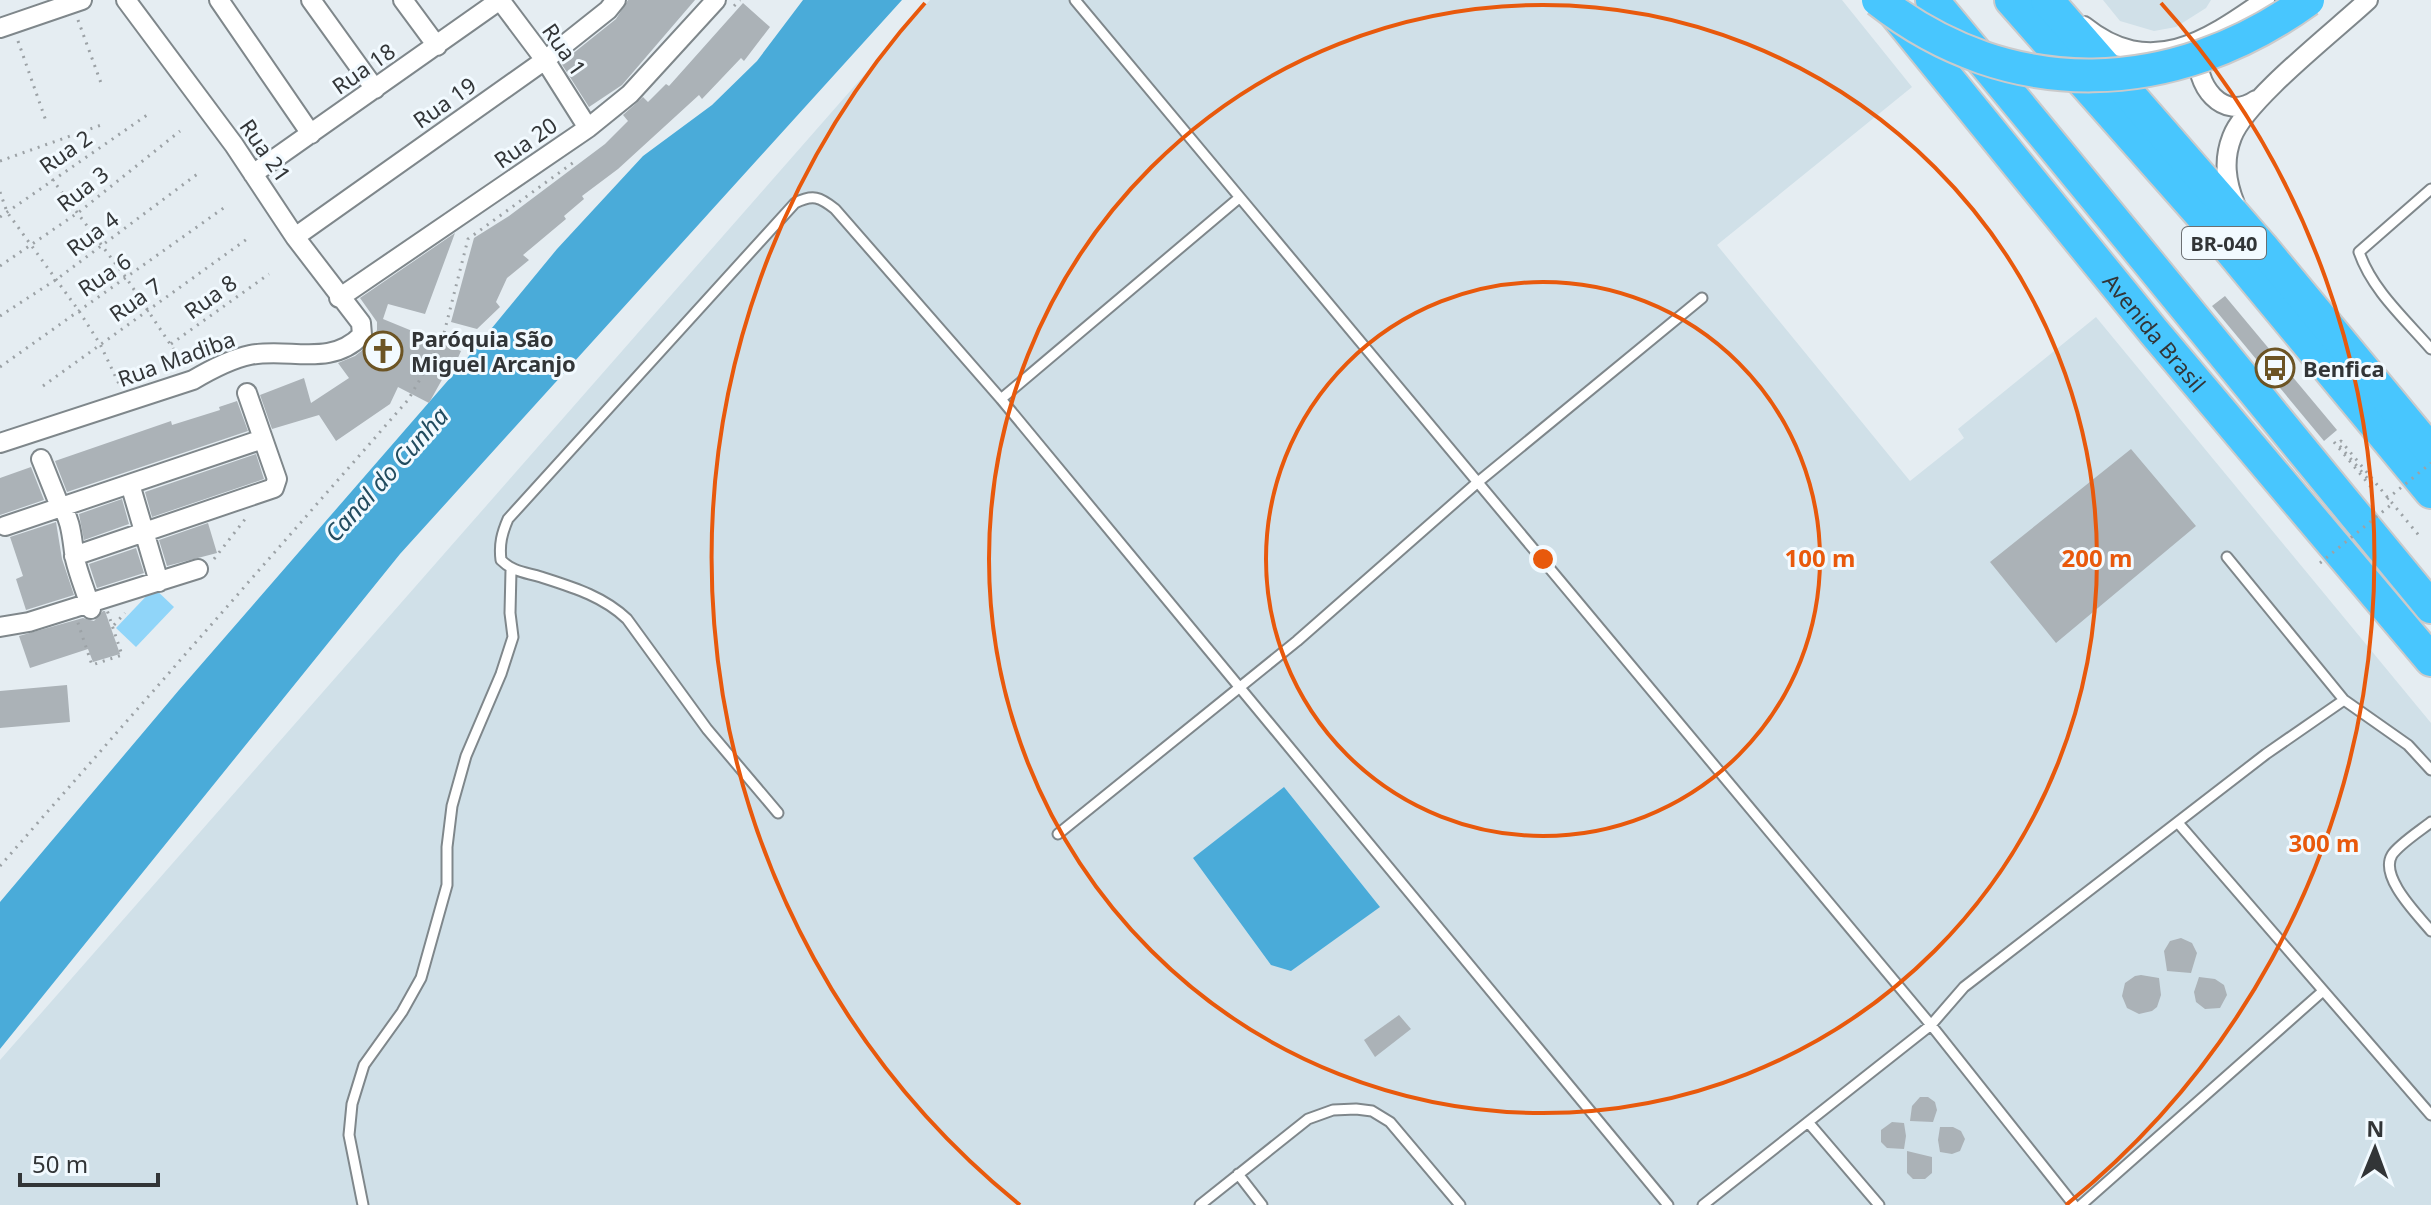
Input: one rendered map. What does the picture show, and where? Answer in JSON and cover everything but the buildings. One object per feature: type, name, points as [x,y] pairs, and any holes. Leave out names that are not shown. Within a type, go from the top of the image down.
[{"type":"highway","points":[[1878,0],[1926,33],[1984,57],[2026,69],[2094,76],[2147,71],[2205,57],[2262,31],[2308,0]]},
{"type":"highway","name":"Avenida Brasil","points":[[1885,0],[2154,332],[2431,660]]},
{"type":"highway","name":"Avenida Brasil","points":[[1932,0],[2431,607]]},
{"type":"highway","name":"BR-040","points":[[2011,0],[2202,216],[2431,492]]},
{"type":"highway","points":[[2049,0],[2262,247],[2431,451]]},
{"type":"highway","points":[[1967,104],[2173,293]]},
{"type":"street","name":"Rua 21","points":[[126,0],[363,330]]},
{"type":"street","points":[[219,0],[311,134]]},
{"type":"street","points":[[311,0],[375,89]]},
{"type":"street","points":[[403,0],[437,46]]},
{"type":"street","name":"Rua 18","points":[[253,174],[500,0]]},
{"type":"street","name":"Rua 1","points":[[500,0],[545,60],[588,128]]},
{"type":"street","name":"Rua 19","points":[[295,237],[545,60],[608,10],[616,0]]},
{"type":"street","points":[[2049,0],[2091,32],[2116,47],[2137,53],[2157,53],[2208,36],[2265,0]]},
{"type":"street","points":[[2262,247],[2235,205],[2227,184],[2226,165],[2235,131],[2245,115],[2268,91],[2368,0]]},
{"type":"street","points":[[3,27],[76,3]]},
{"type":"street","name":"Rua 20","points":[[339,298],[588,128],[630,94],[723,6]]},
{"type":"street","points":[[2208,36],[2201,45],[2198,65],[2199,75],[2209,93],[2235,108],[2248,105],[2268,91]]},
{"type":"street","name":"Rua Madiba","points":[[0,443],[193,380],[250,355],[321,356],[338,352],[355,343],[363,330]]},
{"type":"street","points":[[74,556],[274,488],[277,479],[247,393]]},
{"type":"street","points":[[5,526],[263,439]]},
{"type":"street","points":[[41,459],[75,545],[74,556],[91,606]]},
{"type":"street","points":[[130,484],[159,582]]},
{"type":"street","points":[[0,627],[91,606],[198,569]]},
{"type":"lane","points":[[1075,0],[1931,1025],[2074,1205]]},
{"type":"lane","points":[[2431,189],[2359,252],[2365,268],[2384,296],[2431,349]]},
{"type":"lane","points":[[778,813],[707,729],[627,619],[611,604],[546,578],[511,570],[501,560],[500,550],[508,519],[795,203],[809,196],[821,198],[835,209],[1001,399],[1668,1205]]},
{"type":"lane","points":[[1001,399],[1239,198]]},
{"type":"lane","points":[[1058,834],[1309,631],[1478,482],[1702,298]]},
{"type":"lane","points":[[2227,557],[2344,700],[2408,745],[2431,770]]},
{"type":"lane","points":[[363,1205],[349,1135],[352,1104],[364,1065],[402,1012],[421,978],[447,885],[447,847],[452,806],[466,756],[501,674],[513,637],[511,570]]},
{"type":"lane","points":[[1703,1205],[1931,1025],[1964,987],[2266,754],[2344,700]]},
{"type":"lane","points":[[2431,822],[2391,856],[2389,868],[2391,880],[2431,931]]},
{"type":"lane","points":[[2179,824],[2431,1115]]},
{"type":"lane","points":[[2081,1205],[2323,991]]},
{"type":"lane","points":[[1200,1205],[1308,1119],[1333,1110],[1372,1111],[1390,1122],[1460,1205]]},
{"type":"lane","points":[[1808,1122],[1879,1205]]},
{"type":"lane","points":[[1238,1174],[1262,1205]]},
{"type":"path","points":[[723,6],[740,0]]},
{"type":"path","points":[[76,3],[76,17],[101,83]]},
{"type":"path","points":[[3,27],[46,121]]},
{"type":"path","name":"Rua 2","points":[[0,217],[150,113]]},
{"type":"path","points":[[0,161],[104,124]]},
{"type":"path","name":"Rua 3","points":[[0,266],[79,212],[180,131]]},
{"type":"path","points":[[0,866],[408,400],[442,341],[468,239],[578,159]]},
{"type":"path","name":"Rua 4","points":[[0,316],[57,279],[200,172]]},
{"type":"path","points":[[52,179],[127,279],[193,380]]},
{"type":"path","points":[[0,192],[7,212],[100,344],[127,402]]},
{"type":"path","name":"Rua 6","points":[[0,367],[225,207]]},
{"type":"path","name":"Rua 7","points":[[43,386],[247,239]]},
{"type":"path","name":"Rua 8","points":[[171,344],[269,274]]},
{"type":"path","points":[[2334,442],[2371,487],[2374,486],[2338,444],[2341,441],[2421,538]]},
{"type":"path","points":[[2387,499],[2431,463]]},
{"type":"path","points":[[198,569],[220,554],[266,493]]},
{"type":"path","points":[[2320,563],[2392,504]]},
{"type":"path","points":[[105,604],[122,655],[92,665],[75,614],[91,606],[105,604]]},
{"type":"shaded area","points":[[930,0],[1842,0],[1912,87],[1717,245],[1910,481],[1964,438],[1958,429],[2096,317],[2431,723],[2431,1205],[0,1205],[0,1060]]},
{"type":"shaded area","points":[[2103,0],[2211,0],[2206,8],[2176,27],[2154,31],[2120,21]]},
{"type":"shaded area","points":[[154,588],[174,607],[136,647],[116,628]]},
{"type":"water","name":"Canal do Cunha","points":[[803,0],[902,0],[400,554],[0,1049],[0,902],[464,362],[557,249],[643,156],[712,105],[757,61]]},
{"type":"water","points":[[1284,787],[1380,907],[1291,971],[1271,965],[1193,858]]},
{"type":"place","name":"Paróquia São Miguel Arcanjo","points":[[383,351]]},
{"type":"place","name":"Benfica","points":[[2275,368]]}]
